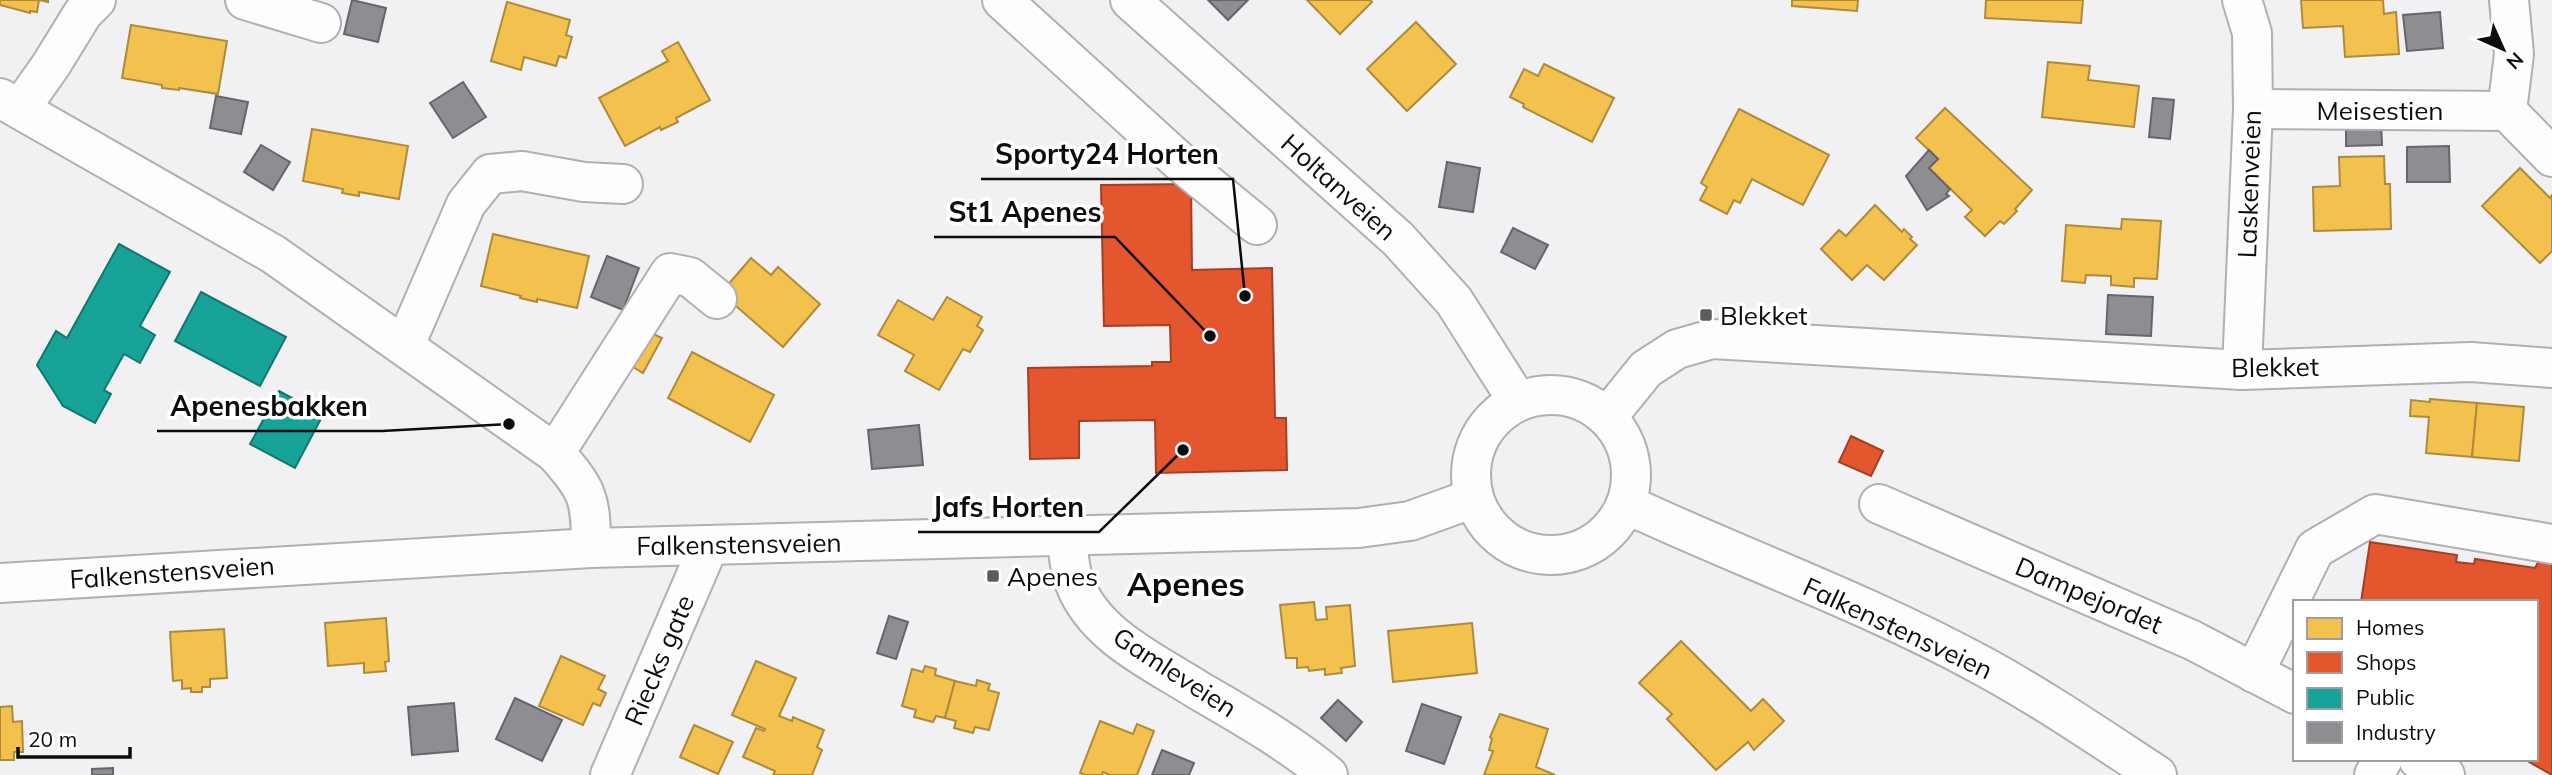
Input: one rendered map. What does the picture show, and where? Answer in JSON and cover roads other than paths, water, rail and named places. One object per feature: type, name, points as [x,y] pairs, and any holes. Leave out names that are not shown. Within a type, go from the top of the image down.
[{"type":"main road","points":[[96,0],[83,13],[51,65],[10,103],[273,254],[555,453],[580,481],[591,510],[591,548]]},
{"type":"main road","points":[[245,0],[321,23]]},
{"type":"main road","points":[[1002,0],[1179,161],[1257,225]]},
{"type":"main road","name":"Holtanveien","points":[[1130,0],[1398,239],[1454,301],[1517,400]]},
{"type":"main road","name":"Laskenveien","points":[[2242,0],[2252,33],[2253,109],[2242,370]]},
{"type":"main road","points":[[2509,0],[2514,54],[2507,111],[2552,157]]},
{"type":"main road","name":"Meisestien","points":[[2253,109],[2507,111]]},
{"type":"main road","points":[[405,345],[466,204],[489,174],[522,171],[583,183],[623,184]]},
{"type":"main road","points":[[555,453],[670,274],[690,277],[717,299]]},
{"type":"main road","name":"Blekket","points":[[1608,416],[1646,369],[1677,349],[1712,339],[2242,370],[2471,362],[2552,368]]},
{"type":"main road","points":[[1549,393],[1580,399],[1608,416],[1622,435],[1630,457],[1632,481],[1626,504],[1614,526],[1595,542],[1572,553],[1548,556],[1523,551],[1501,539],[1484,521],[1474,498],[1469,475],[1473,452],[1490,422],[1517,400],[1549,393]]},
{"type":"main road","name":"Falkenstensveien","points":[[0,583],[591,548],[1359,528],[1410,521],[1474,498]]},
{"type":"main road","name":"Falkenstensveien","points":[[1626,504],[1695,537],[1906,627],[1981,665],[2157,775]]},
{"type":"main road","name":"Dampejordet","points":[[1879,504],[2192,640],[2293,693]]},
{"type":"main road","points":[[2254,673],[2315,549],[2375,514],[2552,544]]},
{"type":"main road","name":"Gamleveien","points":[[1066,537],[1074,583],[1092,614],[1126,645],[1230,709],[1328,775]]},
{"type":"main road","name":"Riecks gate","points":[[610,775],[709,545]]},
{"type":"main road","points":[[2421,761],[2445,775]]},
{"type":"place","name":"Sporty24 Horten","points":[[1245,296]]},
{"type":"place","name":"Blekket","points":[[1706,315]]},
{"type":"place","name":"St1 Apenes","points":[[1210,336]]},
{"type":"place","name":"Apenesbakken","points":[[509,424]]},
{"type":"place","name":"Jafs Horten","points":[[1183,450]]},
{"type":"place","name":"Apenes","points":[[993,576]]},
{"type":"district","name":"Apenes","points":[[1186,583]]}]
